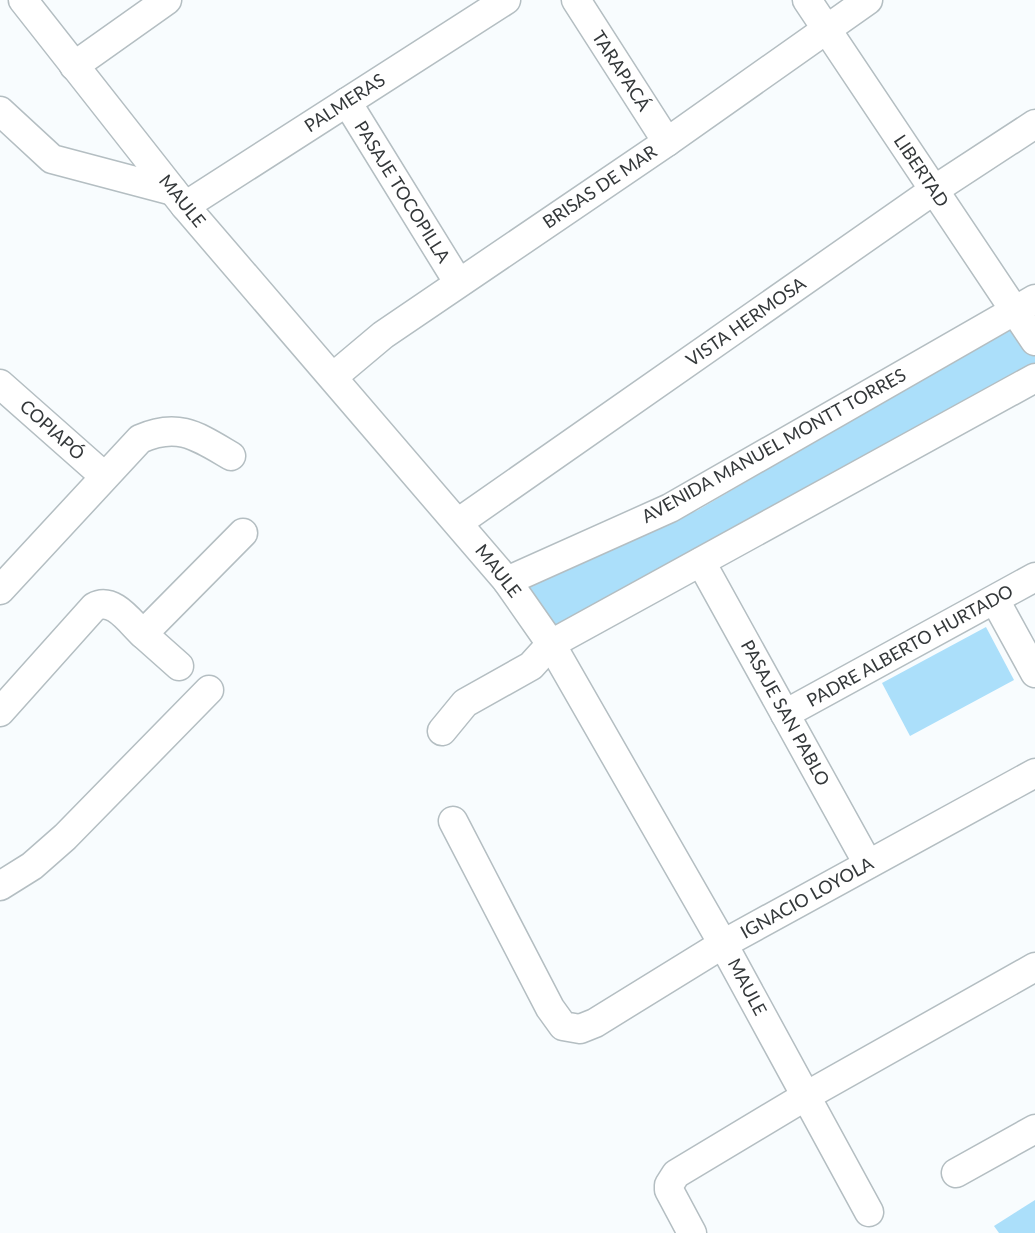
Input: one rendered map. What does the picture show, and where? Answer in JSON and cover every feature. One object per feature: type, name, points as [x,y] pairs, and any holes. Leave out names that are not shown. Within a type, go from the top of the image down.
[{"type":"street","name":"MAULE","points":[[23,0],[179,199],[459,522],[507,581],[551,644],[723,944],[869,1212]]},
{"type":"street","points":[[74,66],[167,0]]},
{"type":"street","name":"PALMERAS","points":[[179,199],[346,102],[506,0]]},
{"type":"street","name":"TARAPACÁ","points":[[576,0],[667,142]]},
{"type":"street","name":"LIBERTAD","points":[[807,0],[934,190],[1025,305],[1035,341]]},
{"type":"street","name":"BRISAS DE MAR","points":[[333,377],[383,335],[458,282],[667,142],[825,28],[868,0]]},
{"type":"street","name":"PASAJE TOCOPILLA","points":[[346,102],[458,282]]},
{"type":"street","points":[[0,111],[52,159],[179,199]]},
{"type":"street","name":"VISTA HERMOSA","points":[[459,522],[934,190],[1035,124]]},
{"type":"street","name":"AVENIDA MANUEL MONTT TORRES","points":[[507,581],[670,508],[1025,305]]},
{"type":"street","points":[[442,731],[465,703],[531,666],[551,644],[1035,378]]},
{"type":"street","name":"COPIAPÓ","points":[[0,384],[104,476]]},
{"type":"street","points":[[0,590],[140,439],[160,430],[179,431],[202,438],[231,456]]},
{"type":"street","points":[[143,634],[243,533]]},
{"type":"street","name":"PASAJE SAN PABLO","points":[[701,562],[868,864]]},
{"type":"street","name":"PADRE ALBERTO HURTADO","points":[[786,714],[1035,578]]},
{"type":"street","points":[[995,600],[1035,673]]},
{"type":"street","points":[[0,711],[94,607],[101,603],[111,604],[179,666]]},
{"type":"street","points":[[0,886],[32,866],[65,837],[209,690]]},
{"type":"street","name":"IGNACIO LOYOLA","points":[[453,821],[550,1008],[563,1026],[580,1029],[595,1023],[723,944],[1035,773]]},
{"type":"street","points":[[692,1233],[670,1196],[669,1185],[672,1179],[806,1096],[1035,967]]},
{"type":"street","points":[[956,1173],[1035,1129]]},
{"type":"shaded area","points":[[1035,316],[1035,363],[750,526],[556,632],[526,586],[698,510],[953,360]]},
{"type":"shaded area","points":[[986,627],[1014,680],[910,736],[882,683]]},
{"type":"shaded area","points":[[1035,1200],[1035,1233],[999,1233],[994,1226]]}]
